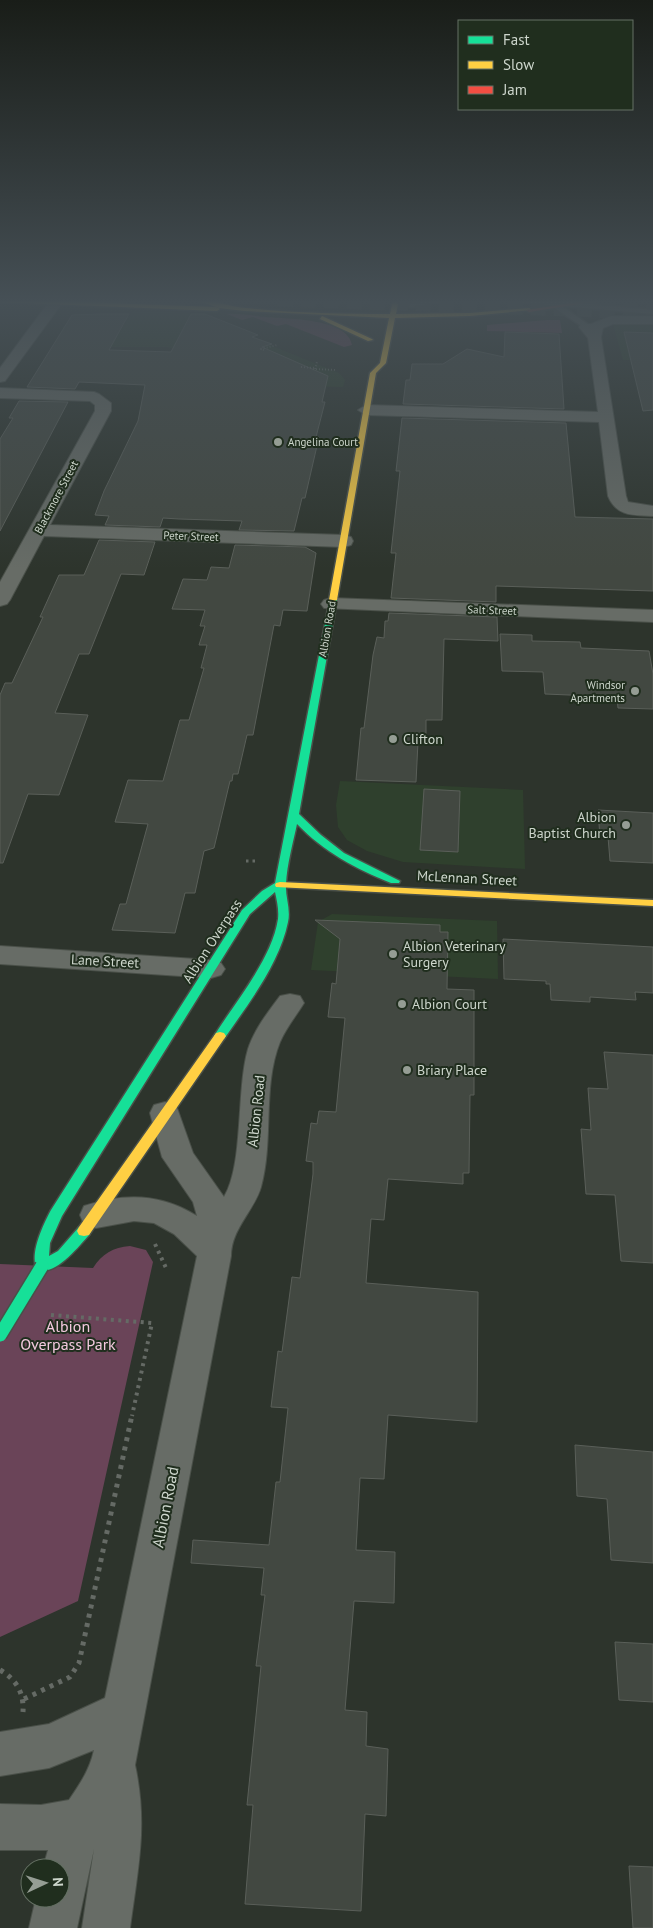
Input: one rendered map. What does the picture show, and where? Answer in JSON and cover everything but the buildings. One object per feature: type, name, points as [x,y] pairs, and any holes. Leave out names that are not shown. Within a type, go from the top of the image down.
[{"type":"main road","name":"Albion Road","points":[[280,884],[344,541],[370,389]]},
{"type":"main road","points":[[294,815],[319,843],[339,858],[381,877],[424,890]]},
{"type":"main road","name":"McLennan Street","points":[[280,884],[653,903]]},
{"type":"main road","name":"Albion Overpass","points":[[0,1335],[42,1266],[71,1249],[96,1215],[253,988],[271,956],[283,922],[284,907],[280,884],[261,896],[246,912],[56,1214],[43,1243],[42,1266]]},
{"type":"street","points":[[600,389],[617,496],[621,505],[653,511]]},
{"type":"street","name":"Blackmore Street","points":[[0,393],[94,397],[103,403],[103,411],[0,600]]},
{"type":"street","points":[[366,410],[605,417]]},
{"type":"street","name":"Peter Street","points":[[38,530],[344,541]]},
{"type":"street","name":"Salt Street","points":[[331,604],[653,616]]},
{"type":"street","name":"Lane Street","points":[[0,955],[211,969]]},
{"type":"street","name":"Albion Road","points":[[69,1858],[73,1838],[80,1820],[98,1798],[114,1765],[214,1249],[224,1221],[243,1193],[245,1186],[253,1149],[264,1048],[290,1002]]},
{"type":"street","name":"Albion Road","points":[[166,1113],[178,1157],[209,1199],[214,1220],[214,1249]]},
{"type":"street","points":[[96,1215],[131,1208],[162,1211],[181,1220],[214,1249]]},
{"type":"street","points":[[11,1737],[25,1751],[60,1743],[124,1711]]},
{"type":"street","name":"Albion Road","points":[[106,1928],[120,1834],[119,1795],[114,1765]]},
{"type":"street","points":[[0,1828],[41,1828],[80,1820]]},
{"type":"street","name":"Albion Road","points":[[53,1928],[58,1908]]},
{"type":"path","points":[[246,861],[255,861]]},
{"type":"path","points":[[151,1241],[156,1245],[166,1268]]},
{"type":"path","points":[[24,1699],[70,1676],[79,1663],[152,1323],[44,1315]]},
{"type":"path","points":[[0,1670],[9,1675],[19,1685],[24,1699],[11,1737]]},
{"type":"shaded area","points":[[340,781],[523,790],[525,869],[403,862],[367,851],[347,840],[338,827],[336,805]]},
{"type":"shaded area","points":[[332,914],[497,921],[498,979],[311,970],[318,922]]},
{"type":"green space","name":"Albion Overpass Park","points":[[130,1246],[146,1250],[153,1262],[78,1601],[0,1637],[0,1264],[93,1268],[109,1252]]},
{"type":"traffic: fast","points":[[220,1036],[247,997],[263,969],[282,925],[284,913],[280,886],[333,600]]},
{"type":"traffic: fast","points":[[294,815],[317,837],[340,855],[366,869],[395,881]]},
{"type":"traffic: fast","points":[[84,1231],[63,1255],[42,1266],[43,1243],[56,1214],[246,912],[266,893],[280,885]]},
{"type":"traffic: fast","points":[[0,1335],[42,1266]]},
{"type":"traffic: slow","points":[[333,600],[370,389]]},
{"type":"traffic: slow","points":[[280,885],[653,903]]},
{"type":"traffic: slow","points":[[84,1231],[220,1036]]},
{"type":"place","name":"Angelina Court","points":[[278,442]]},
{"type":"place","name":"Windsor Apartments","points":[[635,691]]},
{"type":"place","name":"Clifton","points":[[393,739]]},
{"type":"place","name":"Albion Baptist Church","points":[[626,825]]},
{"type":"place","name":"Albion Veterinary Surgery","points":[[393,954]]},
{"type":"place","name":"Albion Court","points":[[402,1004]]},
{"type":"place","name":"Briary Place","points":[[407,1070]]}]
